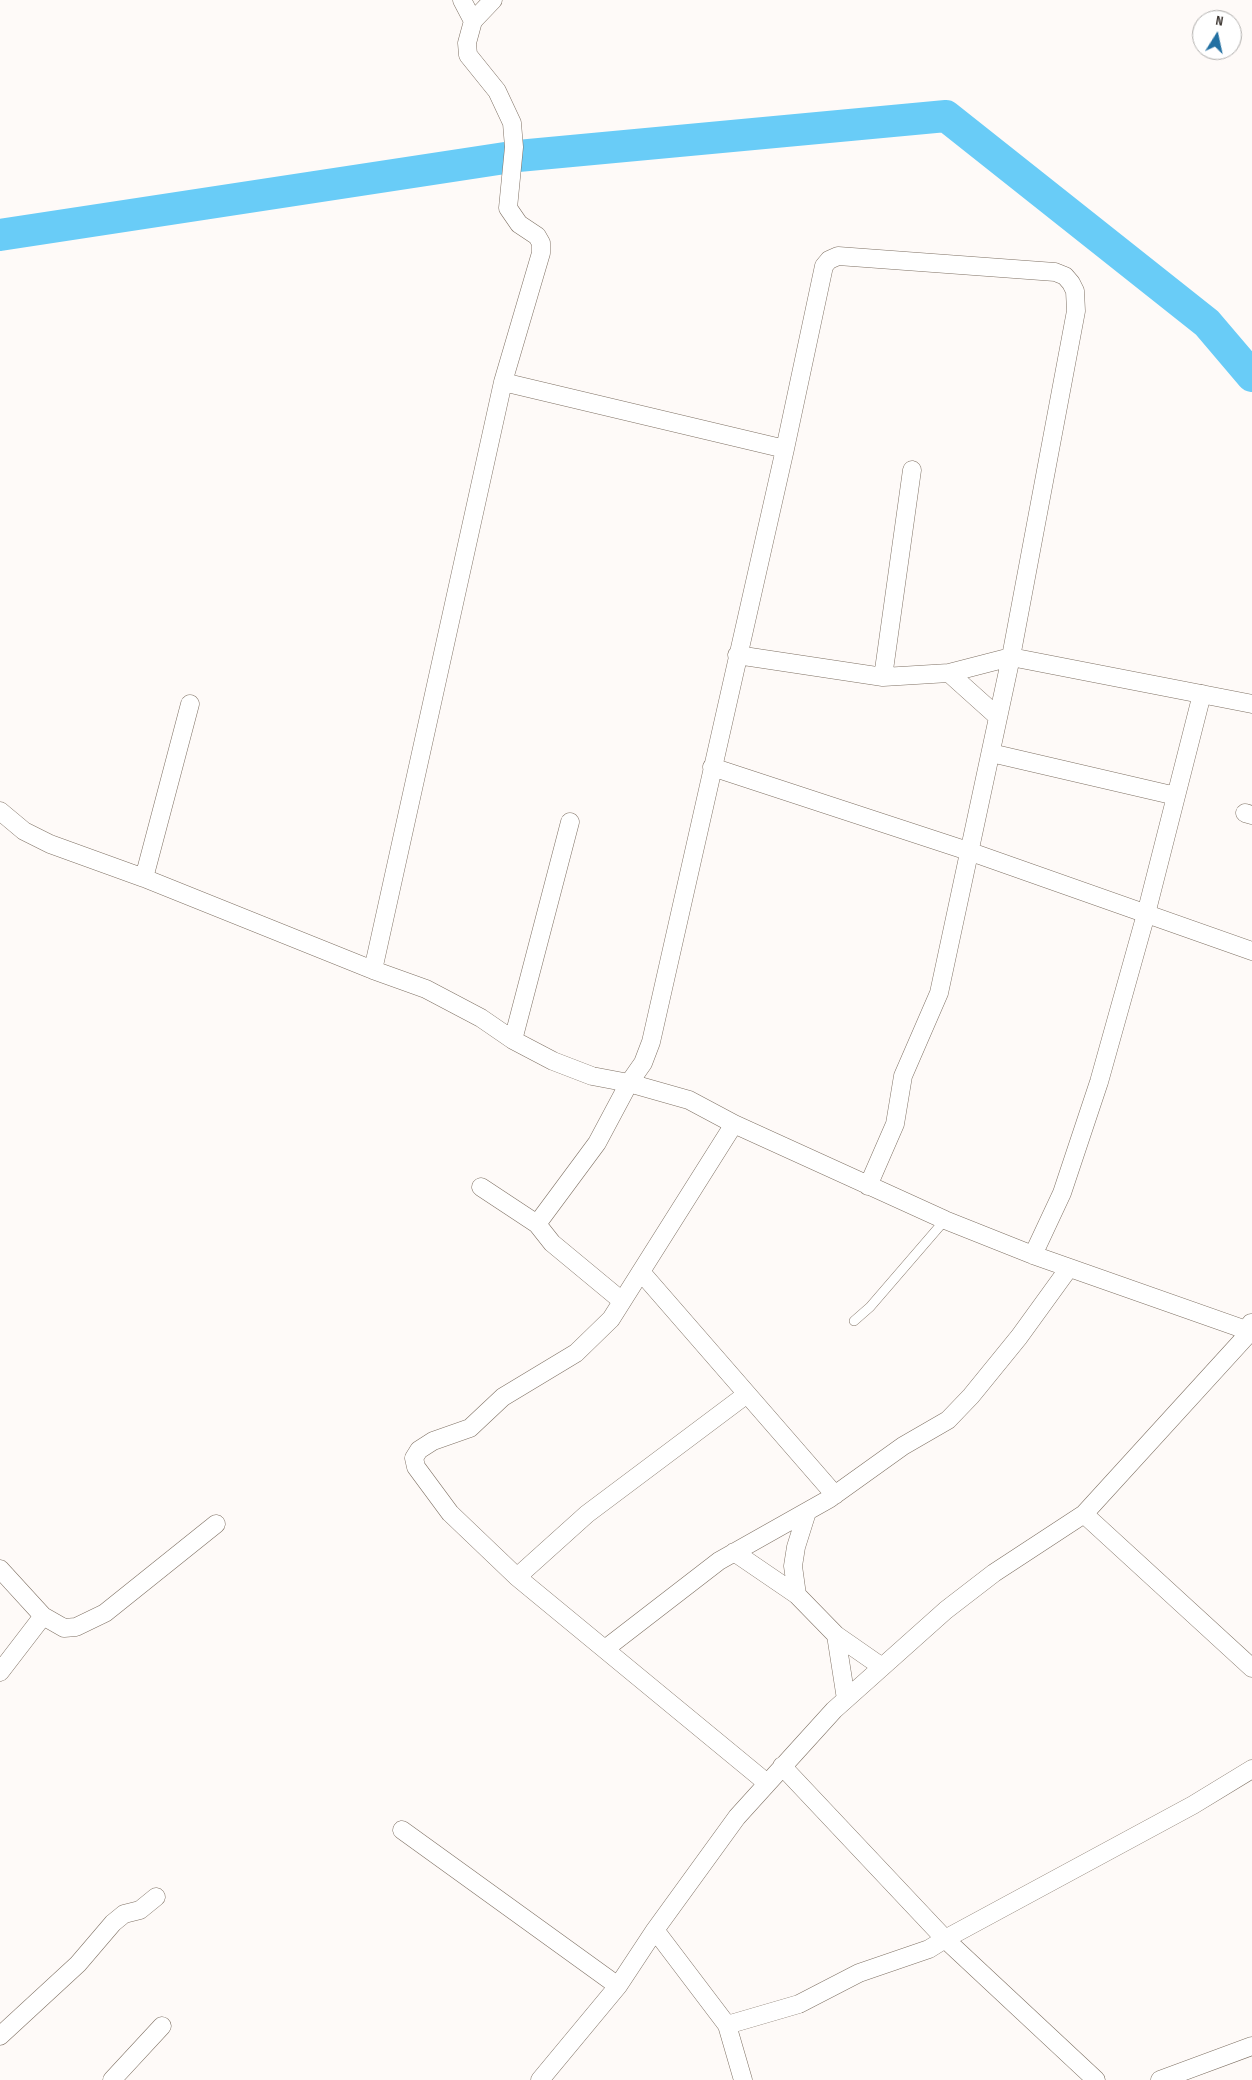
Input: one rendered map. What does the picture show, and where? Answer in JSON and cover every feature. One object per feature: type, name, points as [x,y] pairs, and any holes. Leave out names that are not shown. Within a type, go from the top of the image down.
[{"type":"street","points":[[462,0],[473,21]]},
{"type":"street","points":[[373,970],[503,382],[538,264],[541,243],[537,236],[513,218],[508,208],[514,148],[512,123],[497,91],[468,55],[467,43],[473,21],[493,0]]},
{"type":"street","points":[[537,1224],[597,1143],[629,1083],[643,1063],[651,1042],[785,449],[824,266],[829,260],[838,256],[1055,272],[1065,276],[1075,291],[1076,310],[1011,656],[939,993],[921,1039],[903,1076],[895,1124],[868,1186]]},
{"type":"street","points":[[503,382],[785,449]]},
{"type":"street","points":[[883,677],[912,470]]},
{"type":"street","points":[[737,655],[883,677],[949,673],[1011,656],[1252,704]]},
{"type":"street","points":[[949,673],[998,716]]},
{"type":"street","points":[[1033,1255],[1062,1193],[1096,1091],[1146,914],[1202,694]]},
{"type":"street","points":[[144,878],[190,704]]},
{"type":"street","points":[[991,753],[1176,796]]},
{"type":"street","points":[[712,767],[970,852],[1252,951]]},
{"type":"street","points":[[0,811],[24,831],[50,844],[144,878],[373,970],[426,989],[481,1018],[513,1040],[553,1061],[592,1076],[629,1083],[689,1100],[734,1124],[945,1220],[1069,1268],[1251,1328],[1084,1514],[994,1573],[946,1610],[846,1699],[782,1766],[737,1817],[655,1930],[618,1986],[540,2080]]},
{"type":"street","points":[[513,1040],[570,822]]},
{"type":"street","points":[[734,1124],[611,1319],[576,1353],[503,1398],[470,1428],[433,1441],[418,1450],[414,1458],[416,1467],[450,1513],[517,1577],[767,1783]]},
{"type":"street","points":[[481,1187],[537,1224],[552,1243],[622,1301]]},
{"type":"street","points":[[605,1649],[734,1552],[835,1495],[903,1446],[948,1420],[971,1396],[1019,1337],[1069,1268]]},
{"type":"street","points":[[641,1272],[835,1495]]},
{"type":"street","points":[[517,1577],[587,1514],[747,1394]]},
{"type":"street","points":[[797,1595],[793,1566],[796,1547],[807,1512]]},
{"type":"street","points":[[1084,1514],[1252,1668]]},
{"type":"street","points":[[0,1569],[43,1616],[64,1628],[86,1624],[105,1613],[216,1524]]},
{"type":"street","points":[[734,1552],[797,1595],[836,1635],[882,1667]]},
{"type":"street","points":[[0,1672],[43,1616]]},
{"type":"street","points":[[836,1635],[846,1699]]},
{"type":"street","points":[[782,1766],[945,1939],[1095,2080]]},
{"type":"street","points":[[727,2026],[799,2004],[859,1974],[929,1949],[1193,1805],[1252,1769]]},
{"type":"street","points":[[402,1830],[618,1986]]},
{"type":"street","points":[[0,2036],[78,1964],[113,1923],[124,1914],[140,1910],[156,1897]]},
{"type":"street","points":[[655,1930],[727,2026],[743,2080]]},
{"type":"street","points":[[112,2080],[162,2026]]},
{"type":"street","points":[[1160,2080],[1252,2046]]},
{"type":"lane","points":[[854,1321],[870,1307],[945,1220]]},
{"type":"waterway","points":[[0,235],[518,156],[946,116],[1207,323],[1252,376]]}]
